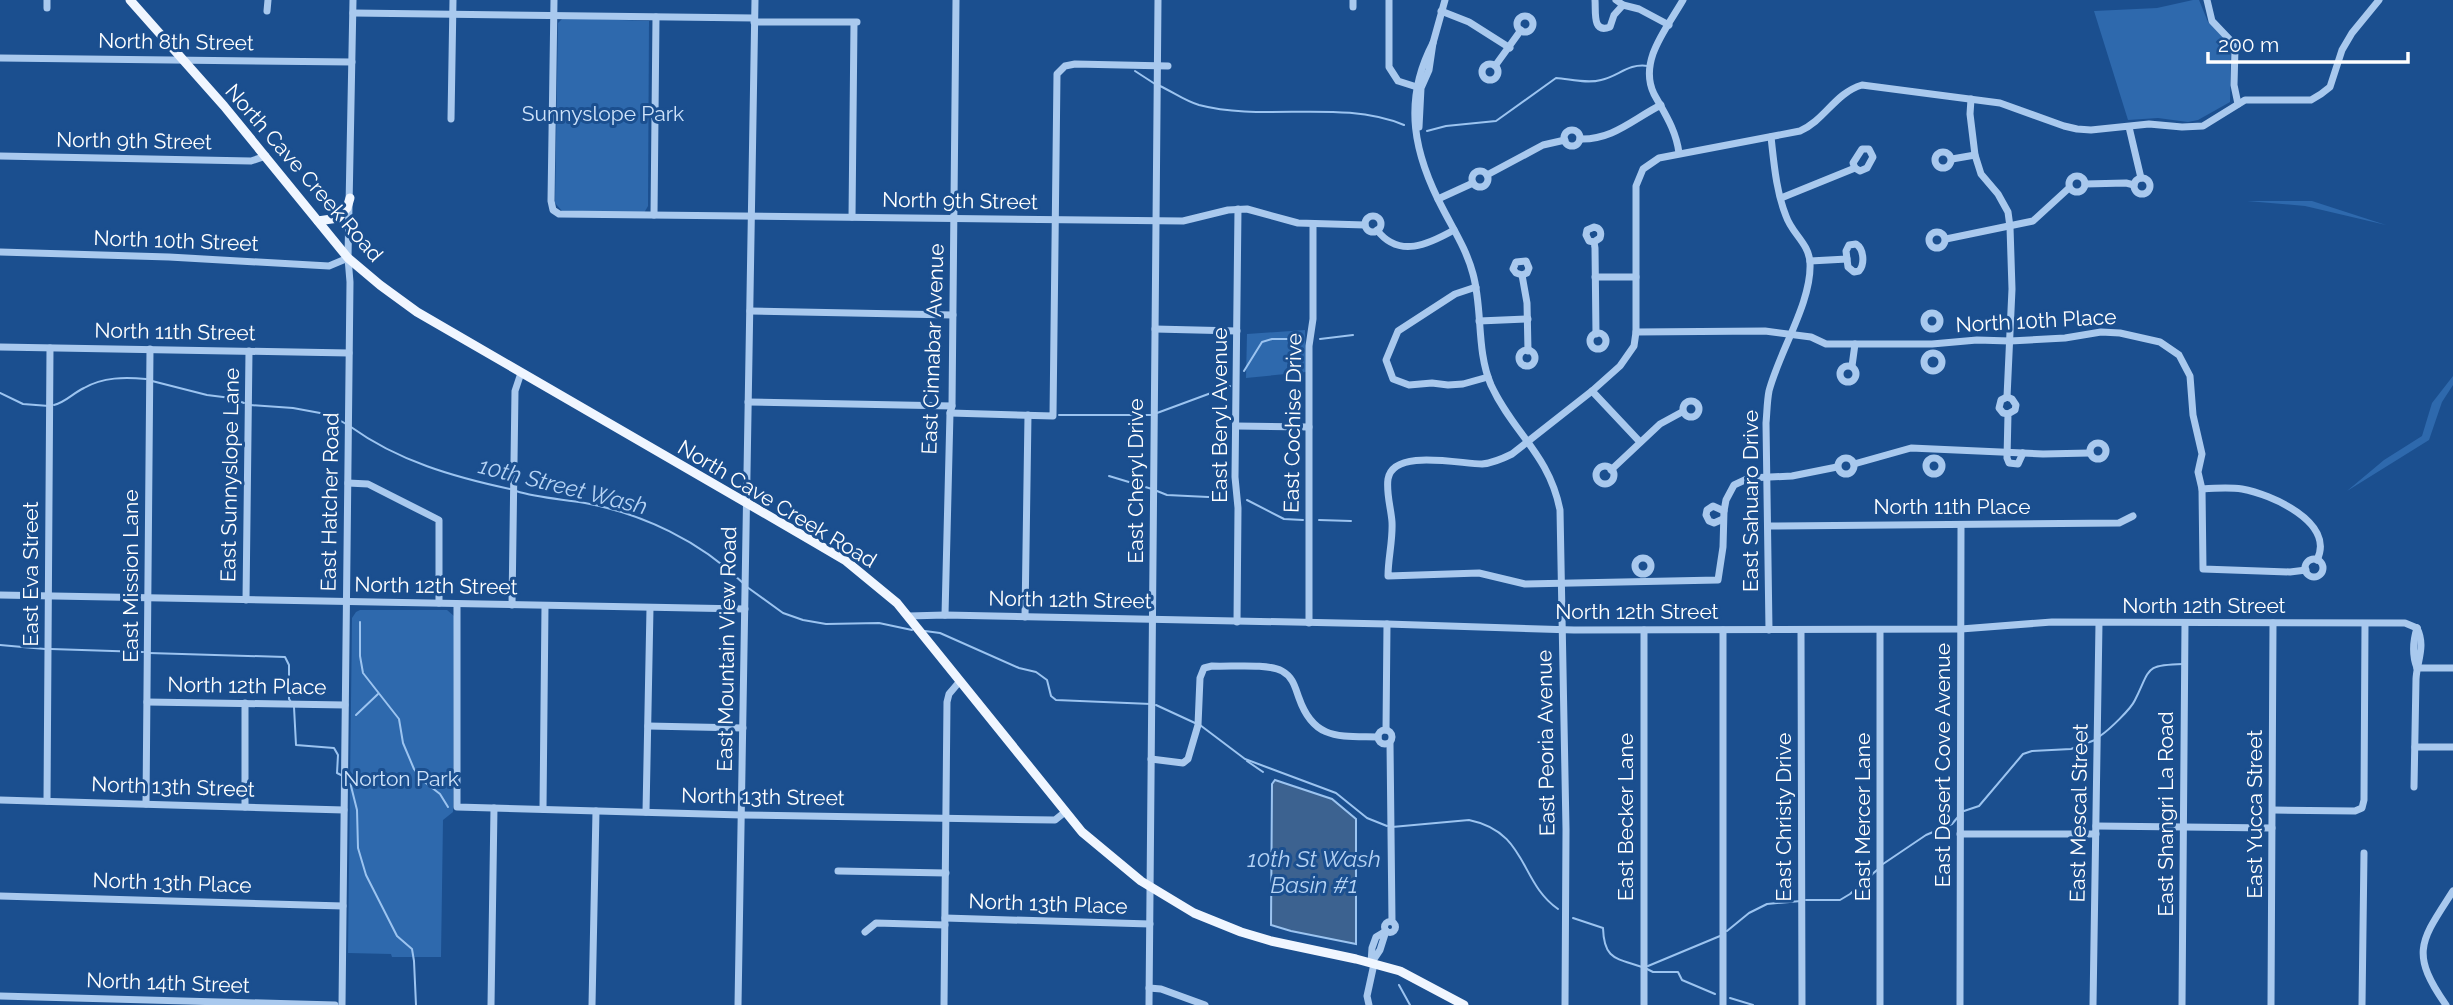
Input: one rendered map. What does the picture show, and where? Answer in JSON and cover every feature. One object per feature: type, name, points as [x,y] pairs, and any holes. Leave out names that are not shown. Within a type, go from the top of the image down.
[{"type":"main road","name":"North Cave Creek Road","points":[[130,0],[266,156],[348,258],[408,307],[846,561],[881,588],[911,619],[1065,812],[1093,843],[1150,887],[1194,913],[1248,935],[1400,971],[1464,1005]]},
{"type":"main road","points":[[318,221],[338,218],[347,208],[350,198]]},
{"type":"street","points":[[267,11],[268,0]]},
{"type":"street","name":"East Hatcher Road","points":[[342,1005],[350,282],[348,258],[353,0]]},
{"type":"street","points":[[452,119],[453,0]]},
{"type":"street","points":[[553,16],[554,0]]},
{"type":"street","name":"East Mountain View Road","points":[[738,1005],[755,0]]},
{"type":"street","name":"East Cinnabar Avenue","points":[[945,615],[953,315],[956,0]]},
{"type":"street","name":"East Cheryl Drive","points":[[1149,1005],[1158,0]]},
{"type":"street","points":[[1389,0],[1389,67],[1398,81],[1419,88]]},
{"type":"street","name":"East Peoria Avenue","points":[[1445,0],[1433,43],[1429,70],[1419,88],[1418,134],[1424,166],[1463,247],[1476,287],[1482,348],[1488,377],[1502,405],[1547,469],[1558,501],[1561,520],[1566,829],[1565,1005]]},
{"type":"street","points":[[1595,0],[1596,24],[1599,28],[1610,27],[1619,3],[1639,9],[1669,25]]},
{"type":"street","points":[[1679,153],[1672,125],[1651,85],[1650,59],[1683,0]]},
{"type":"street","points":[[2207,0],[2212,21],[2235,48],[2234,85],[2238,104]]},
{"type":"street","points":[[1837,467],[1792,476],[1749,478],[1734,485],[1726,500],[1718,580],[1643,578],[1525,584],[1479,573],[1388,576],[1392,523],[1388,480],[1391,470],[1404,462],[1492,462],[1512,454],[1592,391],[1625,360],[1634,346],[1636,332],[1636,186],[1643,169],[1658,158],[1800,131],[1811,126],[1849,89],[1862,85],[2000,103],[2077,129],[2149,124],[2203,126],[2238,104],[2252,100],[2311,100],[2321,94],[2330,87],[2342,50],[2352,33],[2379,0]]},
{"type":"street","points":[[1441,10],[1469,22],[1510,48]]},
{"type":"street","points":[[353,13],[855,22],[852,217]]},
{"type":"street","name":"North 9th Street","points":[[553,16],[551,201],[553,210],[567,215],[1183,221],[1238,208],[1298,223],[1365,225],[1370,231],[1377,230],[1381,224],[1376,217],[1367,219],[1365,225]]},
{"type":"street","points":[[654,215],[656,17]]},
{"type":"street","points":[[1495,66],[1521,30]]},
{"type":"street","name":"North 8th Street","points":[[0,58],[352,62]]},
{"type":"street","points":[[748,402],[1053,416],[1058,74],[1065,66],[1075,64],[1168,66]]},
{"type":"street","points":[[1971,99],[1975,155],[1981,174],[1998,194],[2008,212],[2010,227],[2007,397]]},
{"type":"street","points":[[1438,199],[1474,183],[1473,175],[1476,172],[1481,171],[1487,175],[1543,145],[1564,140],[1567,145],[1573,146],[1580,139],[1602,137],[1618,131],[1661,105]]},
{"type":"street","points":[[2129,127],[2141,178]]},
{"type":"street","points":[[1771,137],[1781,198],[1789,223],[1803,240],[1810,261],[1847,260]]},
{"type":"street","points":[[1952,159],[1975,155]]},
{"type":"street","name":"North 9th Street","points":[[0,156],[251,161],[266,156]]},
{"type":"street","points":[[1781,198],[1855,168]]},
{"type":"street","points":[[2074,176],[2082,177],[2085,184],[2083,190],[2073,192],[2069,188],[2068,182],[2074,176]]},
{"type":"street","points":[[2134,185],[2139,195],[2151,189],[2150,183],[2141,178]]},
{"type":"street","points":[[2134,185],[2141,178]]},
{"type":"street","points":[[2085,184],[2134,185]]},
{"type":"street","points":[[1946,239],[2033,221],[2069,188]]},
{"type":"street","name":"East Beryl Avenue","points":[[1237,622],[1238,208]]},
{"type":"street","name":"East Cochise Drive","points":[[1309,622],[1308,427],[1313,223]]},
{"type":"street","name":"North 9th Street","points":[[1377,230],[1389,242],[1411,247],[1422,246],[1454,230]]},
{"type":"street","points":[[1594,242],[1596,334]]},
{"type":"street","name":"North 10th Street","points":[[0,253],[169,257],[329,266],[348,258]]},
{"type":"street","name":"East Sahuaro Drive","points":[[1769,630],[1769,477],[1766,423],[1769,392],[1810,280],[1810,261]]},
{"type":"street","points":[[1522,275],[1528,319],[1528,351]]},
{"type":"street","points":[[1595,277],[1636,277]]},
{"type":"street","points":[[1476,287],[1455,294],[1398,331],[1386,360],[1392,379],[1409,385],[1463,384],[1488,377]]},
{"type":"street","points":[[750,312],[953,315]]},
{"type":"street","points":[[1479,321],[1528,319]]},
{"type":"street","points":[[1155,329],[1237,331]]},
{"type":"street","name":"North 10th Place","points":[[1932,354],[1933,329]]},
{"type":"street","name":"North 10th Place","points":[[1636,332],[1765,331],[1811,337],[1826,344],[1932,344],[2065,338],[2101,332],[2120,333],[2160,342],[2179,355],[2190,376],[2193,415],[2202,453],[2198,472],[2202,489]]},
{"type":"street","points":[[1852,366],[1855,344]]},
{"type":"street","name":"North 11th Street","points":[[0,347],[349,353]]},
{"type":"street","name":"East Eva Street","points":[[47,801],[50,348]]},
{"type":"street","name":"East Mission Lane","points":[[146,804],[150,349]]},
{"type":"street","name":"East Sunnyslope Lane","points":[[246,600],[249,351]]},
{"type":"street","points":[[512,605],[515,391],[521,373]]},
{"type":"street","points":[[1592,391],[1640,442]]},
{"type":"street","points":[[2007,397],[2014,400],[2016,405],[2015,410],[2008,414],[1999,408],[2001,400],[2007,397]]},
{"type":"street","points":[[1611,470],[1660,424],[1682,412]]},
{"type":"street","points":[[2008,414],[2008,461],[2013,465],[2021,461],[2023,453]]},
{"type":"street","points":[[1025,617],[1027,415]]},
{"type":"street","points":[[1236,426],[1308,427]]},
{"type":"street","points":[[1854,464],[1911,448],[2090,453]]},
{"type":"street","points":[[1933,448],[1933,459]]},
{"type":"street","points":[[1844,457],[1851,459],[1854,464],[1852,471],[1847,474],[1840,472],[1837,467],[1844,457]]},
{"type":"street","points":[[348,483],[375,487],[439,520],[439,603]]},
{"type":"street","points":[[2306,569],[2290,572],[2203,569],[2202,489],[2242,489],[2284,505],[2308,520],[2319,533],[2321,550],[2317,560]]},
{"type":"street","name":"North 11th Place","points":[[1769,526],[2119,523],[2133,516]]},
{"type":"street","name":"East Desert Cove Avenue","points":[[1959,1005],[1961,525]]},
{"type":"street","points":[[2306,569],[2310,561],[2317,560]]},
{"type":"street","points":[[2306,569],[2312,576],[2321,574],[2323,567],[2317,560]]},
{"type":"street","name":"North 12th Street","points":[[0,596],[745,609]]},
{"type":"street","name":"North 13th Street","points":[[457,604],[457,807],[1055,820],[1065,812]]},
{"type":"street","points":[[543,809],[545,607]]},
{"type":"street","points":[[646,812],[650,608]]},
{"type":"street","name":"North 12th Street","points":[[911,619],[945,615],[1562,630],[1961,629],[2052,622],[2406,623],[2417,628],[2421,636],[2421,659],[2417,668]]},
{"type":"street","name":"East Mescal Street","points":[[2093,1005],[2099,622]]},
{"type":"street","name":"East Shangri La Road","points":[[2182,1005],[2185,623]]},
{"type":"street","name":"East Yucca Street","points":[[2271,1005],[2273,623]]},
{"type":"street","points":[[1385,730],[1387,624]]},
{"type":"street","points":[[2273,810],[2356,811],[2362,808],[2365,624]]},
{"type":"street","name":"East Becker Lane","points":[[1644,629],[1644,1005]]},
{"type":"street","points":[[1723,630],[1723,1005]]},
{"type":"street","name":"East Christy Drive","points":[[1801,630],[1802,1005]]},
{"type":"street","name":"East Mercer Lane","points":[[1880,630],[1880,1005]]},
{"type":"street","points":[[1151,759],[1183,763],[1188,759],[1199,719],[1200,678],[1204,668],[1212,666],[1272,667],[1282,671],[1292,680],[1303,709],[1316,726],[1334,736],[1378,737]]},
{"type":"street","points":[[2414,787],[2417,668],[2453,668]]},
{"type":"street","points":[[944,1005],[948,696],[960,681]]},
{"type":"street","name":"North 12th Place","points":[[147,702],[345,705]]},
{"type":"street","points":[[245,704],[245,807]]},
{"type":"street","points":[[648,726],[743,728]]},
{"type":"street","points":[[1378,737],[1385,730]]},
{"type":"street","points":[[1369,1005],[1367,996],[1372,948],[1376,937],[1395,929],[1392,922],[1390,743],[1393,736],[1385,730]]},
{"type":"street","points":[[1378,737],[1384,745],[1390,743]]},
{"type":"street","points":[[2415,747],[2453,747]]},
{"type":"street","name":"North 13th Street","points":[[0,800],[344,810]]},
{"type":"street","points":[[491,1005],[494,808]]},
{"type":"street","points":[[592,1005],[596,811]]},
{"type":"street","points":[[1960,834],[2183,827],[2272,828]]},
{"type":"street","points":[[2362,1005],[2364,853]]},
{"type":"street","name":"North 13th Place","points":[[838,871],[946,873]]},
{"type":"street","points":[[2453,891],[2425,937],[2422,958],[2426,972],[2445,1005],[2453,999]]},
{"type":"street","name":"North 13th Place","points":[[0,896],[344,906]]},
{"type":"street","name":"North 13th Place","points":[[865,932],[877,923],[1150,924]]},
{"type":"street","points":[[1149,988],[1161,989],[1186,1002],[1205,1005]]},
{"type":"street","name":"North 14th Street","points":[[0,996],[335,1005]]},
{"type":"green space","points":[[2199,0],[2208,22],[2231,45],[2230,102],[2198,120],[2188,122],[2158,118],[2128,120],[2094,11],[2157,8]]},
{"type":"green space","name":"Sunnyslope Park","points":[[563,18],[649,21],[648,206],[644,213],[562,211],[555,203],[558,23]]},
{"type":"green space","points":[[2247,201],[2312,201],[2386,225],[2305,206]]},
{"type":"green space","points":[[1305,330],[1306,372],[1246,378],[1247,334]]},
{"type":"green space","points":[[2453,376],[2453,385],[2442,402],[2429,440],[2347,491],[2384,460],[2422,436],[2432,403]]},
{"type":"green space","name":"Norton Park","points":[[360,610],[447,610],[454,616],[453,812],[443,820],[441,957],[392,957],[391,954],[348,953],[352,618]]},
{"type":"water","name":"10th St Wash Basin #1","points":[[1275,780],[1332,799],[1356,819],[1356,944],[1271,925],[1272,784]]},
{"type":"waterway","points":[[1427,131],[1446,126],[1496,121],[1556,78],[1596,81],[1635,66],[1648,66]]},
{"type":"waterway","points":[[1135,71],[1155,84]]},
{"type":"waterway","points":[[1160,86],[1199,105],[1224,110],[1355,113],[1404,125]]},
{"type":"waterway","points":[[1320,339],[1353,335]]},
{"type":"waterway","points":[[1244,371],[1262,342],[1272,339],[1302,339]]},
{"type":"waterway","name":"10th Street Wash","points":[[54,405],[91,384],[122,378],[146,379]]},
{"type":"waterway","name":"10th Street Wash","points":[[152,381],[244,403]]},
{"type":"waterway","points":[[1157,413],[1230,386]]},
{"type":"waterway","name":"10th Street Wash","points":[[0,393],[23,404],[49,406]]},
{"type":"waterway","name":"10th Street Wash","points":[[250,405],[293,408],[331,415],[346,424]]},
{"type":"waterway","points":[[1059,415],[1152,415]]},
{"type":"waterway","name":"10th Street Wash","points":[[351,427],[388,449],[427,466],[510,489]]},
{"type":"waterway","points":[[1109,476],[1152,489]]},
{"type":"waterway","name":"10th Street Wash","points":[[516,491],[607,508],[649,522],[670,531],[708,554],[743,583]]},
{"type":"waterway","points":[[1157,491],[1167,495],[1229,498]]},
{"type":"waterway","points":[[1247,500],[1284,519],[1303,520]]},
{"type":"waterway","points":[[1319,520],[1351,521]]},
{"type":"waterway","name":"10th Street Wash","points":[[747,587],[783,613],[803,620],[826,624],[879,623],[912,630]]},
{"type":"waterway","points":[[360,622],[363,673],[399,719],[403,743],[414,769],[422,780],[440,794],[448,807]]},
{"type":"waterway","name":"10th Street Wash","points":[[925,631],[940,633],[1019,668],[1036,672],[1047,680],[1051,696],[1056,700],[1151,704]]},
{"type":"waterway","points":[[0,645],[45,649]]},
{"type":"waterway","points":[[51,649],[143,652]]},
{"type":"waterway","points":[[149,653],[285,657],[289,665],[291,702]]},
{"type":"waterway","points":[[2100,736],[2133,704],[2150,670],[2183,664]]},
{"type":"waterway","points":[[356,715],[378,694]]},
{"type":"waterway","name":"10th Street Wash","points":[[1156,705],[1195,723]]},
{"type":"waterway","points":[[294,707],[296,745],[334,748],[338,755],[337,773],[343,776]]},
{"type":"waterway","name":"10th Street Wash","points":[[1200,725],[1245,759],[1336,793],[1367,818],[1387,826]]},
{"type":"waterway","points":[[1964,811],[1979,806],[2023,754],[2071,749],[2095,740]]},
{"type":"waterway","name":"10th Street Wash","points":[[1247,761],[1263,772]]},
{"type":"waterway","points":[[347,779],[357,810],[358,848],[366,875],[397,936],[412,949],[416,1005]]},
{"type":"waterway","points":[[1883,864],[1926,835],[1952,824],[1958,817]]},
{"type":"waterway","name":"10th Street Wash","points":[[1392,827],[1469,820],[1488,826],[1513,846],[1545,898],[1558,909]]},
{"type":"waterway","points":[[1806,900],[1840,900],[1877,870]]},
{"type":"waterway","points":[[1727,931],[1749,913],[1767,904],[1801,901]]},
{"type":"waterway","name":"10th Street Wash","points":[[1573,918],[1603,928],[1609,952],[1618,959],[1642,967]]},
{"type":"waterway","points":[[1648,966],[1720,936]]},
{"type":"waterway","name":"10th Street Wash","points":[[1647,969],[1653,972],[1678,972],[1682,980],[1715,994]]},
{"type":"waterway","points":[[1399,985],[1410,1005]]},
{"type":"waterway","points":[[1730,998],[1753,1005]]}]
